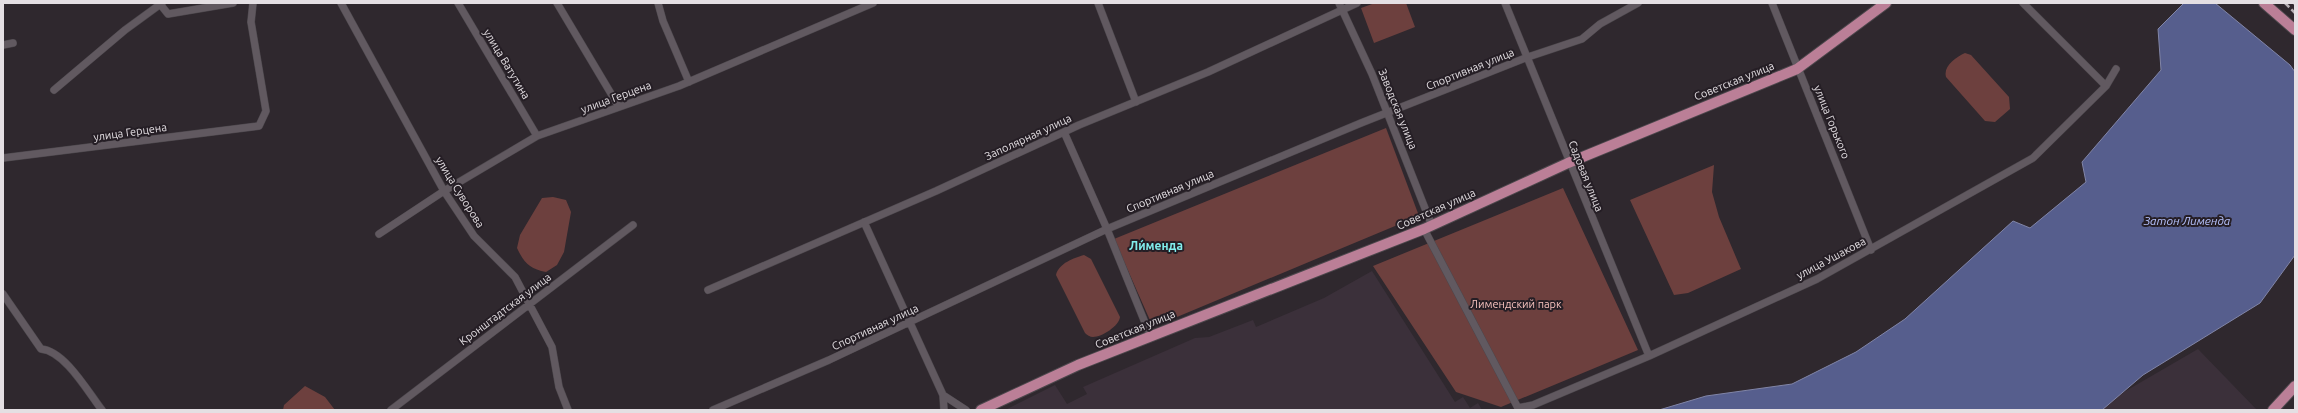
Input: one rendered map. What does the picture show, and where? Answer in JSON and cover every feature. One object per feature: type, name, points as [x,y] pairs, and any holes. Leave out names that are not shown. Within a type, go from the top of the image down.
[{"type":"main road","name":"Советская улица","points":[[981,410],[1078,365],[1428,228],[1568,163],[1797,69],[1886,3]]},
{"type":"main road","points":[[2264,3],[2295,30]]},
{"type":"main road","points":[[2273,410],[2295,386]]},
{"type":"street","points":[[54,90],[125,30],[161,3],[168,14],[233,3]]},
{"type":"street","name":"улица Герцена","points":[[3,158],[259,126],[266,112],[251,22],[254,3]]},
{"type":"street","name":"улица Суворова","points":[[341,3],[444,191],[474,236],[516,277],[552,347],[559,387],[568,410]]},
{"type":"street","name":"улица Ватутина","points":[[458,3],[537,136]]},
{"type":"street","points":[[557,3],[619,107]]},
{"type":"street","points":[[658,3],[663,21],[689,82]]},
{"type":"street","name":"улица Герцена","points":[[379,234],[444,191],[537,136],[689,82],[873,3]]},
{"type":"street","points":[[1098,3],[1136,102]]},
{"type":"street","name":"Заводская улица","points":[[1339,3],[1388,113],[1428,228],[1518,408]]},
{"type":"street","name":"Заполярная улица","points":[[708,290],[1064,132],[1343,11],[1357,3]]},
{"type":"street","name":"Садовая улица","points":[[1505,3],[1528,57],[1568,163],[1648,356]]},
{"type":"street","name":"Спортивная улица","points":[[713,410],[908,324],[1107,229],[1528,57],[1582,39],[1600,24],[1638,3]]},
{"type":"street","name":"улица Горького","points":[[1772,3],[1797,69],[1871,250]]},
{"type":"street","points":[[2023,3],[2106,86]]},
{"type":"street","points":[[3,45],[13,43]]},
{"type":"street","name":"улица Ушакова","points":[[1518,408],[1542,403],[1648,356],[1816,279],[1871,250],[2033,158],[2106,86],[2116,69]]},
{"type":"street","points":[[1064,132],[1107,229],[1150,336]]},
{"type":"street","points":[[864,222],[908,324],[943,395],[944,410]]},
{"type":"street","name":"Кронштадтская улица","points":[[391,410],[633,225]]},
{"type":"street","points":[[3,294],[41,349],[50,350],[60,357],[102,410]]},
{"type":"street","points":[[943,395],[966,410]]},
{"type":"shaded area","points":[[1372,271],[1455,402],[1463,397],[1470,408],[1478,403],[1482,410],[1005,410],[1055,385],[1067,404],[1087,394],[1083,387],[1195,338],[1209,337],[1253,320],[1256,327],[1324,298]]},
{"type":"shaded area","points":[[2198,349],[2257,410],[2093,410]]},
{"type":"green space","points":[[1375,3],[1406,3],[1415,27],[1374,43],[1361,8]]},
{"type":"green space","points":[[1965,53],[1971,55],[2009,97],[2010,109],[1995,122],[1985,121],[1946,77],[1946,69],[1951,62]]},
{"type":"green space","points":[[1386,128],[1419,216],[1153,327],[1114,239]]},
{"type":"green space","points":[[1714,165],[1712,192],[1719,217],[1741,269],[1688,293],[1674,295],[1630,200]]},
{"type":"green space","name":"Лимендский парк","points":[[1563,188],[1638,350],[1501,407],[1456,392],[1373,266]]},
{"type":"green space","points":[[553,197],[566,200],[571,212],[564,252],[557,265],[546,272],[536,269],[528,264],[522,258],[517,248],[520,235],[542,198]]},
{"type":"green space","points":[[1084,255],[1091,259],[1120,317],[1117,324],[1097,337],[1091,337],[1085,333],[1056,275],[1060,267],[1064,264],[1072,259]]},
{"type":"green space","points":[[305,386],[325,397],[335,410],[283,410],[284,405]]},
{"type":"water","name":"Затон Лименда","points":[[2184,3],[2215,3],[2290,65],[2295,72],[2295,255],[2260,303],[2143,375],[2102,410],[1659,410],[1706,396],[1792,384],[1856,352],[1905,319],[2013,221],[2030,228],[2086,182],[2082,162],[2161,70],[2158,29]]},
{"type":"railway","points":[[2285,3],[2295,13]]},
{"type":"district","name":"Ли́менда","points":[[1156,245]]}]
